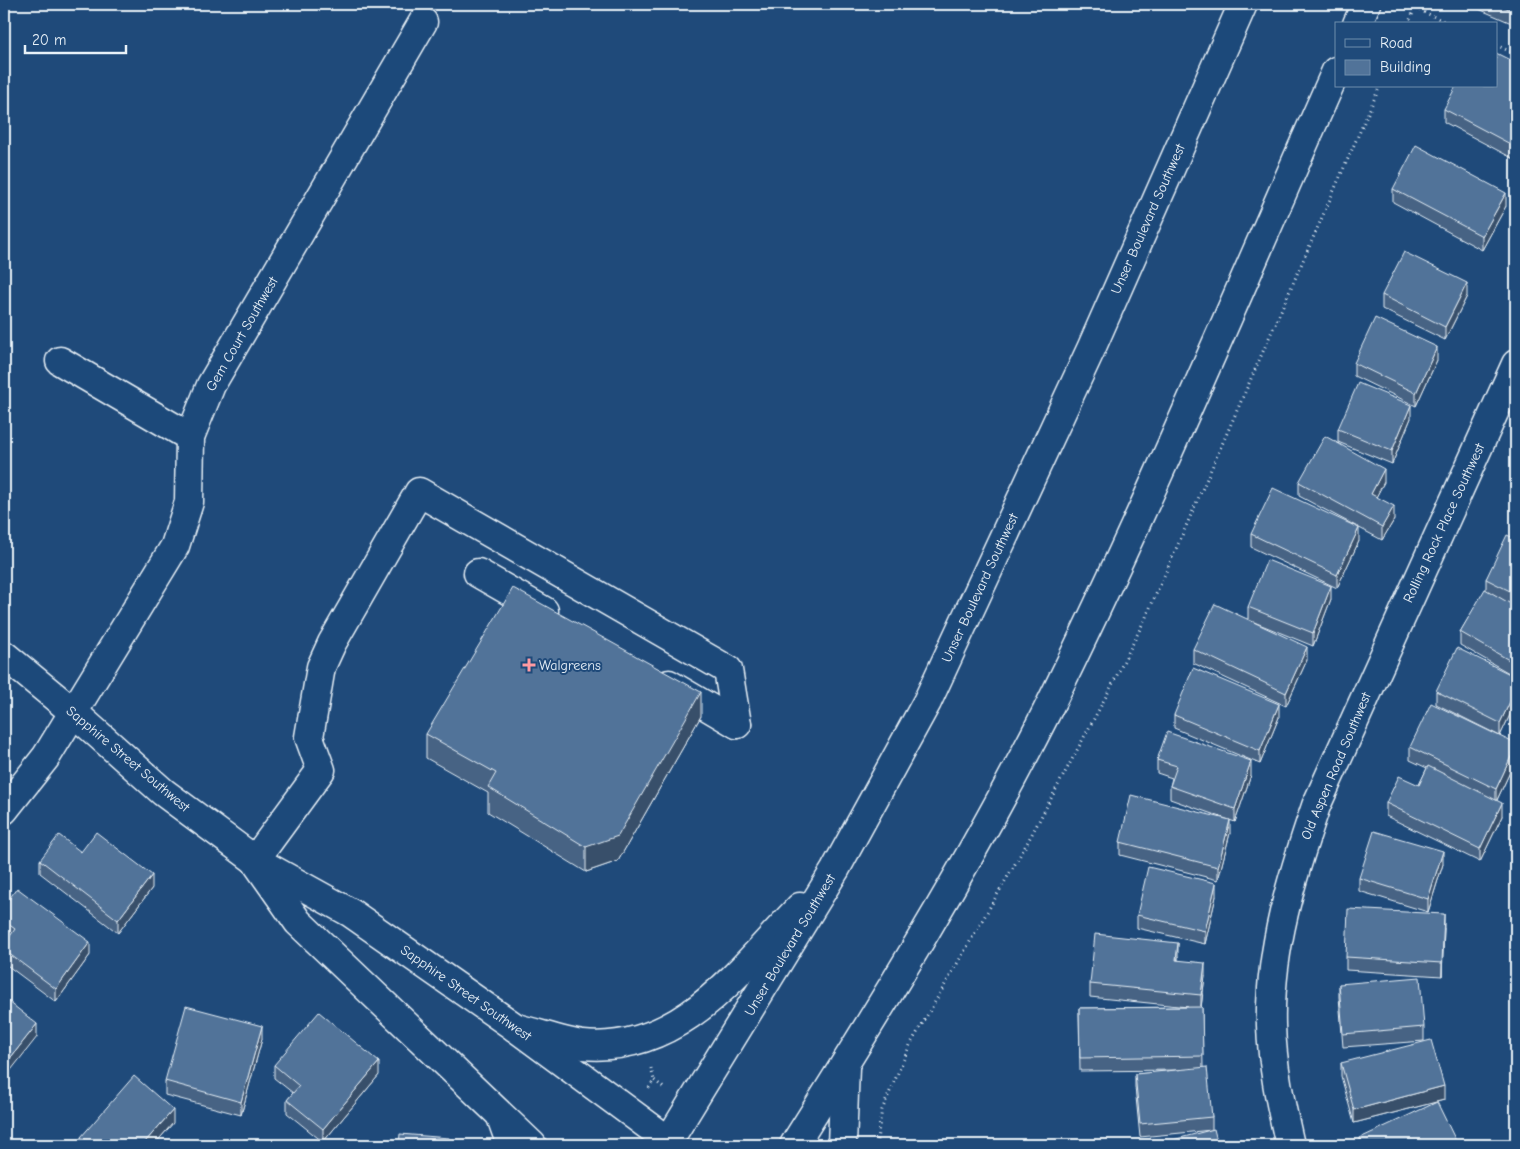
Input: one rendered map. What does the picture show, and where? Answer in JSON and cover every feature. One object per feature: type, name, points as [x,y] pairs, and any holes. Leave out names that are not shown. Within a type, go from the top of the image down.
[{"type":"street","name":"Unser Boulevard Southwest","points":[[670,1144],[835,870],[927,702],[1091,349],[1243,4]]},
{"type":"street","points":[[1358,22],[1366,4]]},
{"type":"street","name":"Gem Court Southwest","points":[[4,810],[46,757],[72,711],[175,546],[189,502],[190,437],[211,385],[424,22]]},
{"type":"street","points":[[794,1145],[845,1064],[979,839],[1046,712],[1129,541],[1335,73]]},
{"type":"street","points":[[60,361],[190,437]]},
{"type":"street","name":"Rolling Rock Place Southwest","points":[[1371,682],[1516,364]]},
{"type":"street","points":[[254,860],[321,770],[309,738],[321,667],[332,643],[419,492],[728,670],[737,724],[645,670]]},
{"type":"street","points":[[478,573],[562,621]]},
{"type":"street","name":"Sapphire Street Southwest","points":[[4,655],[72,711],[163,792],[254,860],[351,913],[516,1028],[670,1144]]},
{"type":"street","name":"Old Aspen Road Southwest","points":[[1290,1145],[1280,1101],[1271,1025],[1277,952],[1293,873],[1316,806],[1371,682]]},
{"type":"street","name":"Sapphire Street Southwest","points":[[254,860],[298,922],[532,1145]]},
{"type":"street","points":[[516,1028],[582,1045],[614,1045],[666,1030],[706,1005],[835,870]]},
{"type":"street","points":[[842,1145],[845,1064]]},
{"type":"street","points":[[501,1117],[511,1145]]},
{"type":"path","points":[[1409,22],[1416,6],[1446,22]]},
{"type":"path","points":[[1498,46],[1516,54]]},
{"type":"path","points":[[876,1145],[882,1110],[910,1045],[1026,845],[1110,689],[1146,617],[1379,88]]},
{"type":"building","points":[[1497,4],[1516,4],[1516,12]]},
{"type":"building","points":[[1498,54],[1516,63],[1516,147],[1444,109],[1455,88],[1498,88]]},
{"type":"building","points":[[1416,145],[1506,193],[1482,236],[1393,189]]},
{"type":"building","points":[[1404,252],[1467,283],[1445,327],[1382,295]]},
{"type":"building","points":[[1375,318],[1437,347],[1416,393],[1354,363]]},
{"type":"building","points":[[1358,383],[1411,405],[1392,451],[1338,429]]},
{"type":"building","points":[[1325,436],[1384,469],[1371,494],[1394,506],[1382,527],[1299,482]]},
{"type":"building","points":[[1273,488],[1359,528],[1337,575],[1251,534]]},
{"type":"building","points":[[1516,516],[1516,530],[1512,528]]},
{"type":"building","points":[[1507,535],[1516,539],[1516,594],[1486,579]]},
{"type":"building","points":[[1267,560],[1331,586],[1313,633],[1248,607]]},
{"type":"building","name":"Walgreens","points":[[513,588],[701,692],[618,836],[586,847],[488,787],[496,773],[426,734]]},
{"type":"building","points":[[1485,589],[1516,607],[1516,664],[1460,632]]},
{"type":"building","points":[[1215,604],[1307,647],[1286,693],[1193,649]]},
{"type":"building","points":[[1457,648],[1516,677],[1516,689],[1500,723],[1436,691]]},
{"type":"building","points":[[1193,668],[1279,704],[1260,751],[1174,715]]},
{"type":"building","points":[[1431,703],[1516,744],[1496,789],[1410,747]]},
{"type":"building","points":[[1167,732],[1251,761],[1235,809],[1170,786],[1177,766],[1157,760]]},
{"type":"building","points":[[1428,766],[1502,803],[1480,849],[1386,803],[1399,776],[1419,785]]},
{"type":"building","points":[[1131,795],[1230,820],[1218,867],[1120,842]]},
{"type":"building","points":[[1374,831],[1443,851],[1428,899],[1359,878]]},
{"type":"building","points":[[96,832],[152,875],[118,920],[40,860],[59,835],[81,852]]},
{"type":"building","points":[[1148,867],[1216,883],[1205,931],[1137,915]]},
{"type":"building","points":[[17,888],[90,942],[56,989],[4,950],[4,945],[15,929],[4,921],[4,906]]},
{"type":"building","points":[[1348,909],[1444,914],[1442,963],[1346,957]]},
{"type":"building","points":[[1095,934],[1178,943],[1176,960],[1205,963],[1201,995],[1090,984]]},
{"type":"building","points":[[1420,977],[1424,1027],[1343,1034],[1339,984]]},
{"type":"building","points":[[4,998],[37,1024],[4,1066]]},
{"type":"building","points":[[186,1006],[262,1026],[241,1102],[165,1081]]},
{"type":"building","points":[[1202,1007],[1203,1056],[1080,1058],[1079,1008]]},
{"type":"building","points":[[319,1012],[379,1062],[323,1129],[287,1100],[299,1086],[274,1065]]},
{"type":"building","points":[[1431,1040],[1444,1086],[1354,1110],[1341,1063]]},
{"type":"building","points":[[1207,1067],[1212,1117],[1140,1124],[1135,1074]]},
{"type":"building","points":[[134,1076],[173,1110],[145,1142],[149,1145],[91,1145],[81,1137]]},
{"type":"building","points":[[1437,1102],[1458,1145],[1363,1145],[1360,1138]]},
{"type":"building","points":[[1214,1129],[1218,1145],[1154,1145]]},
{"type":"building","points":[[400,1134],[449,1138],[449,1145],[399,1145]]},
{"type":"place","name":"Walgreens","points":[[529,665]]}]
